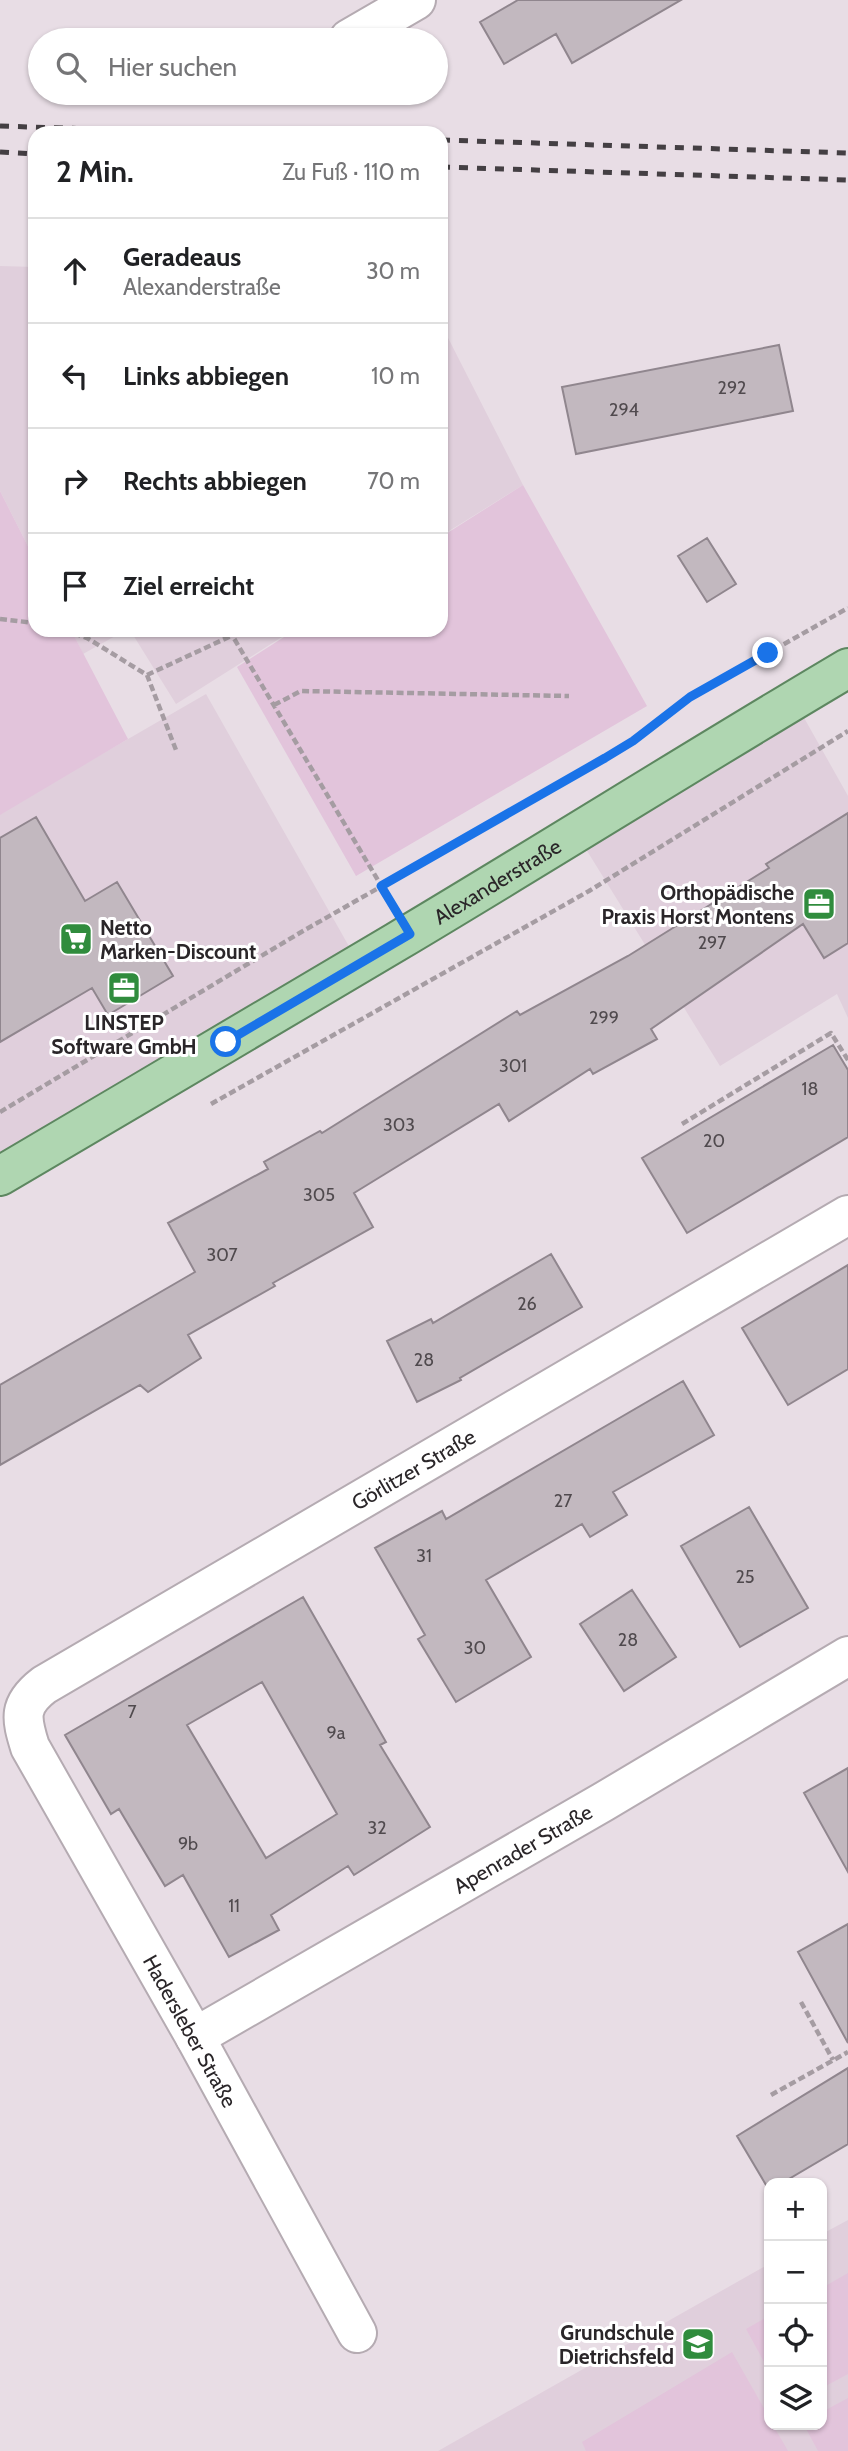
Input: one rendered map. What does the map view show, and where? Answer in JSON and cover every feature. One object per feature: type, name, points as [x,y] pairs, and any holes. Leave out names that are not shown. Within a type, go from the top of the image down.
[{"type":"main road","name":"Alexanderstraße","points":[[0,1177],[410,934],[631,800],[719,743],[848,668]]},
{"type":"street","points":[[368,28],[416,0]]},
{"type":"street","name":"Görlitzer Straße","points":[[12,1729],[30,1696],[44,1685],[848,1215]]},
{"type":"street","name":"Apenrader Straße","points":[[195,2037],[603,1802],[848,1656]]},
{"type":"street","name":"Hadersleber Straße","points":[[12,1729],[30,1747],[195,2037],[357,2333]]},
{"type":"path","points":[[0,1112],[381,886],[605,758],[633,741],[690,697],[848,608]]},
{"type":"path","points":[[0,619],[28,622]]},
{"type":"path","points":[[84,637],[147,675],[176,750]]},
{"type":"path","points":[[147,675],[222,637]]},
{"type":"path","points":[[232,637],[410,934]]},
{"type":"path","points":[[274,705],[301,691],[569,696]]},
{"type":"path","points":[[204,1108],[589,891],[848,731]]},
{"type":"path","points":[[682,1124],[831,1033],[848,1060]]},
{"type":"path","points":[[802,2002],[833,2060]]},
{"type":"path","points":[[771,2095],[848,2052]]},
{"type":"shaded area","points":[[0,266],[28,267],[28,546],[0,491]]},
{"type":"shaded area","points":[[448,338],[523,485],[448,532]]},
{"type":"shaded area","points":[[523,485],[647,706],[356,876],[237,667],[284,637],[448,637],[448,533]]},
{"type":"shaded area","points":[[0,491],[28,546],[28,637],[75,637],[128,739],[0,815]]},
{"type":"shaded area","points":[[74,637],[113,637],[83,654]]},
{"type":"shaded area","points":[[134,637],[282,637],[176,704]]},
{"type":"shaded area","points":[[206,694],[359,964],[0,1175],[0,813]]},
{"type":"shaded area","points":[[794,700],[848,796],[848,1018],[837,994],[720,1066],[576,833]]},
{"type":"shaded area","name":"Grundschule Dietrichsfeld","points":[[848,2220],[848,2451],[438,2451],[764,2267],[764,2430],[827,2430],[827,2231]]},
{"type":"shaded area","points":[[848,2273],[848,2374],[827,2385],[827,2304],[827,2285]]},
{"type":"shaded area","points":[[764,2319],[764,2362],[746,2329]]},
{"type":"shaded area","points":[[732,2352],[764,2408],[764,2430],[776,2430],[788,2451],[586,2451],[582,2442]]},
{"type":"shaded area","points":[[848,2398],[848,2451],[818,2451],[807,2430],[827,2430],[827,2409]]},
{"type":"building","points":[[518,0],[681,0],[572,63],[556,34],[504,64],[480,22]]},
{"type":"building","points":[[779,345],[793,411],[576,454],[562,387]]},
{"type":"building","points":[[707,538],[736,584],[707,602],[678,556]]},
{"type":"building","points":[[848,813],[848,943],[824,958],[803,924],[651,1029],[657,1039],[593,1074],[590,1069],[509,1121],[499,1104],[354,1193],[373,1227],[188,1335],[201,1358],[148,1392],[140,1385],[0,1465],[0,1385],[195,1272],[168,1223],[268,1169],[264,1162],[320,1131],[322,1133],[517,1011],[520,1015],[628,956],[769,868],[766,864]]},
{"type":"building","name":"Netto Marken-Discount","points":[[36,817],[85,901],[117,882],[173,976],[108,1015],[92,988],[0,1042],[0,838]]},
{"type":"building","points":[[833,1045],[848,1070],[848,1137],[687,1233],[642,1158]]},
{"type":"building","points":[[551,1254],[582,1307],[460,1378],[461,1380],[417,1402],[387,1341],[431,1319],[433,1323]]},
{"type":"building","points":[[848,1265],[848,1369],[788,1405],[742,1328]]},
{"type":"building","points":[[683,1381],[714,1435],[613,1492],[627,1515],[590,1537],[582,1524],[486,1580],[531,1657],[456,1702],[418,1639],[425,1635],[375,1548],[442,1511],[446,1519]]},
{"type":"building","points":[[749,1507],[808,1608],[740,1647],[681,1546]]},
{"type":"building","points":[[632,1590],[676,1657],[624,1691],[580,1624]]},
{"type":"building","points":[[303,1597],[386,1742],[380,1745],[430,1827],[354,1875],[348,1866],[271,1915],[279,1930],[229,1957],[183,1875],[165,1886],[119,1809],[111,1814],[65,1735]],"holes":[[[262,1682],[337,1814],[266,1858],[187,1725]]]},
{"type":"building","points":[[848,1768],[848,1872],[804,1793]]},
{"type":"building","points":[[848,1924],[848,2043],[798,1952]]},
{"type":"building","points":[[848,2068],[848,2144],[790,2178],[764,2178],[764,2182],[737,2136]]},
{"type":"railway","points":[[0,126],[28,127]]},
{"type":"railway","points":[[448,140],[848,153]]},
{"type":"railway","points":[[0,152],[28,154]]},
{"type":"railway","points":[[448,167],[848,180]]},
{"type":"place","name":"Orthopädische Praxis Horst Montens","points":[[819,904]]},
{"type":"place","name":"Netto Marken-Discount","points":[[76,939]]},
{"type":"place","name":"LINSTEP Software GmbH","points":[[124,988]]},
{"type":"place","name":"Grundschule Dietrichsfeld","points":[[698,2344]]},
{"type":"route","points":[[226,1042],[410,934],[381,886],[605,758],[633,741],[690,697],[768,653]]}]
